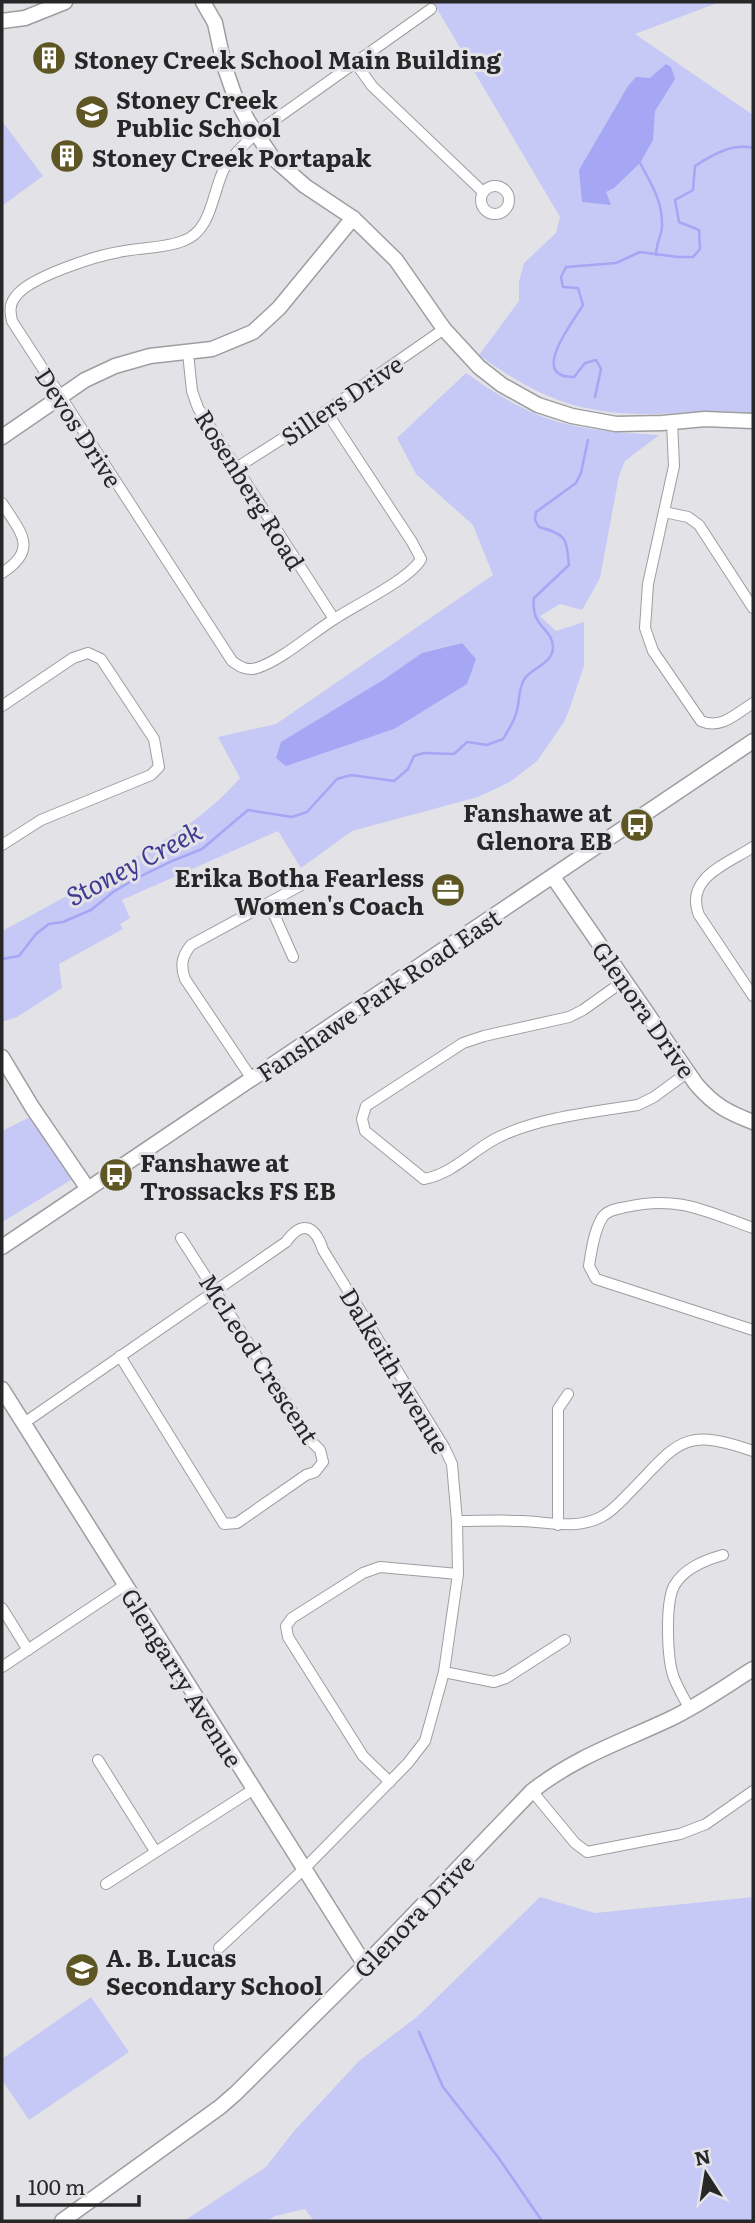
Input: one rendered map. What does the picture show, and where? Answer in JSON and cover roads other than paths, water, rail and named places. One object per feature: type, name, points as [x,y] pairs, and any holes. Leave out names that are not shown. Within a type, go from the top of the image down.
[{"type":"street","points":[[2,21],[25,18],[65,2]]},
{"type":"street","points":[[203,2],[215,23],[224,65],[234,94],[272,157],[286,172],[353,218],[396,260],[444,329],[479,367],[502,385],[538,405],[572,416],[615,424],[705,419],[753,421]]},
{"type":"street","name":"Devos Drive","points":[[326,411],[421,559],[399,580],[261,667],[241,668],[232,662],[12,321],[10,311],[16,296],[28,286],[88,260],[119,251],[182,242],[192,236],[207,219],[225,167],[256,133],[430,9]]},
{"type":"street","points":[[355,62],[372,86],[483,192]]},
{"type":"street","points":[[2,437],[85,380],[126,362],[150,356],[212,349],[253,332],[279,308],[353,218]]},
{"type":"street","name":"Sillers Drive","points":[[236,468],[326,411],[444,329]]},
{"type":"street","name":"Rosenberg Road","points":[[188,353],[191,384],[198,408],[334,619]]},
{"type":"street","points":[[671,422],[674,466],[645,600],[645,628],[649,643],[701,721],[714,725],[720,723],[753,703]]},
{"type":"street","points":[[2,503],[23,536],[25,545],[23,555],[2,573]]},
{"type":"street","points":[[664,512],[688,517],[699,526],[753,608]]},
{"type":"street","points":[[2,706],[72,658],[88,653],[101,659],[154,739],[159,767],[151,775],[41,820],[2,845]]},
{"type":"street","name":"Fanshawe Park Road East","points":[[2,1247],[753,741]]},
{"type":"street","points":[[753,847],[703,880],[696,889],[694,902],[699,915],[753,996]]},
{"type":"street","name":"Glenora Drive","points":[[553,877],[688,1072],[713,1103],[753,1122]]},
{"type":"street","points":[[252,1079],[185,979],[181,968],[184,954],[191,945],[305,883]]},
{"type":"street","points":[[269,903],[293,957]]},
{"type":"street","points":[[625,980],[569,1017],[484,1036],[454,1048],[366,1106],[362,1119],[365,1131],[416,1174],[425,1179],[436,1177],[495,1139],[528,1126],[638,1105],[654,1097],[688,1072]]},
{"type":"street","points":[[2,1057],[32,1107],[88,1189]]},
{"type":"street","points":[[753,1228],[684,1204],[648,1202],[608,1212],[602,1218],[589,1266],[596,1279],[753,1330]]},
{"type":"street","name":"Dalkeith Avenue","points":[[24,1423],[286,1242],[294,1230],[303,1227],[313,1230],[319,1238],[323,1250],[452,1464],[458,1574],[444,1672],[425,1741],[408,1763],[304,1869],[219,1948]]},
{"type":"street","name":"McLeod Crescent","points":[[120,1356],[224,1524],[237,1523],[306,1475],[315,1472],[323,1462],[320,1450],[311,1441],[181,1238]]},
{"type":"street","name":"Glengarry Avenue","points":[[2,1389],[365,1965]]},
{"type":"street","points":[[558,1525],[558,1409],[568,1394]]},
{"type":"street","points":[[457,1521],[580,1524],[601,1517],[614,1508],[671,1451],[685,1441],[704,1438],[726,1441],[753,1451]]},
{"type":"street","points":[[689,1708],[673,1676],[668,1604],[674,1585],[691,1568],[701,1561],[723,1555]]},
{"type":"street","points":[[390,1782],[363,1756],[346,1731],[288,1637],[286,1626],[292,1618],[363,1573],[380,1567],[458,1574]]},
{"type":"street","points":[[2,1667],[125,1585]]},
{"type":"street","points":[[2,1608],[27,1650]]},
{"type":"street","points":[[444,1672],[494,1682],[506,1678],[565,1640]]},
{"type":"street","name":"Glenora Drive","points":[[62,2221],[220,2107],[365,1965],[532,1791],[558,1771],[585,1756],[689,1708],[753,1669]]},
{"type":"street","points":[[98,1760],[155,1851]]},
{"type":"street","points":[[106,1884],[254,1789]]},
{"type":"street","points":[[532,1791],[575,1843],[587,1852],[680,1834],[706,1824],[753,1791]]},
{"type":"water","points":[[666,64],[671,67],[675,79],[655,111],[653,140],[640,163],[614,188],[606,192],[611,205],[582,202],[579,170],[628,86],[636,77],[650,78]]},
{"type":"water","points":[[462,643],[476,659],[467,684],[394,729],[286,766],[276,758],[281,742],[422,653]]},
{"type":"waterway","name":"Stoney Creek","points":[[595,397],[601,369],[596,360],[585,363],[574,377],[561,375],[555,369],[554,359],[558,348],[583,305],[578,288],[563,287],[561,277],[566,267],[616,263],[640,252],[693,257],[700,249],[699,230],[679,222],[675,200],[693,190],[695,166],[730,149],[753,148]]},
{"type":"waterway","points":[[640,163],[661,210],[662,227],[656,255]]},
{"type":"waterway","name":"Stoney Creek","points":[[2,959],[19,956],[36,934],[49,924],[63,922],[91,910],[135,879],[202,849],[248,810],[292,817],[307,812],[337,779],[351,775],[394,781],[408,769],[414,756],[424,753],[454,754],[467,742],[487,745],[503,739],[516,714],[525,678],[547,661],[552,652],[552,640],[535,615],[534,598],[569,565],[563,538],[555,532],[539,527],[535,520],[536,512],[576,483],[581,473],[588,440]]},
{"type":"waterway","points":[[419,2032],[443,2087],[498,2157],[542,2221]]},
{"type":"place","name":"Stoney Creek School Main Building","points":[[49,58]]},
{"type":"place","name":"Stoney Creek Public School","points":[[92,112]]},
{"type":"place","name":"Stoney Creek Portapak","points":[[67,156]]},
{"type":"place","name":"Fanshawe at Glenora EB","points":[[637,825]]},
{"type":"place","name":"Erika Botha Fearless Women's Coach","points":[[448,890]]},
{"type":"place","name":"Fanshawe at Trossacks FS EB","points":[[116,1175]]},
{"type":"place","name":"A. B. Lucas Secondary School","points":[[82,1970]]}]
